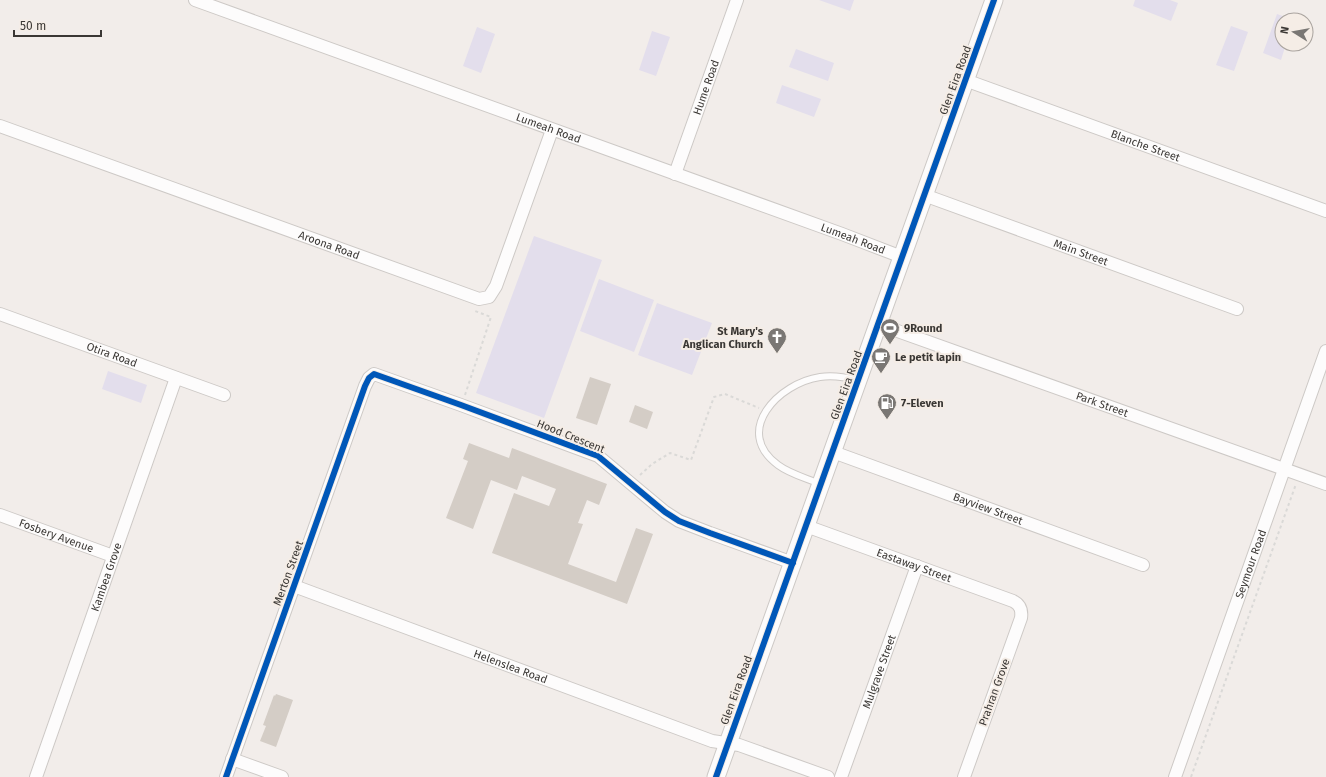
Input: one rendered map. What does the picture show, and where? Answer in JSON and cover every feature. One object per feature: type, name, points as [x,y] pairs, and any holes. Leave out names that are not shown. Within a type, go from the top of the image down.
[{"type":"main road","name":"Glen Eira Road","points":[[716,777],[994,0]]},
{"type":"street","name":"Lumeah Road","points":[[195,0],[902,257]]},
{"type":"street","name":"Hume Road","points":[[675,174],[737,0]]},
{"type":"street","name":"Blanche Street","points":[[965,80],[1326,211]]},
{"type":"street","name":"Aroona Road","points":[[0,126],[478,299],[489,297],[496,286],[552,130]]},
{"type":"street","name":"Main Street","points":[[924,195],[1237,309]]},
{"type":"street","name":"Otira Road","points":[[0,314],[224,394]]},
{"type":"street","name":"Park Street","points":[[878,324],[1326,484]]},
{"type":"street","name":"Seymour Road","points":[[1174,777],[1326,352]]},
{"type":"street","name":"Hood Crescent","points":[[371,376],[374,374],[381,376],[461,404],[598,456],[665,512],[679,521],[710,534],[793,563]]},
{"type":"street","name":"Merton Street","points":[[226,777],[365,386],[371,376]]},
{"type":"street","name":"Kambea Grove","points":[[36,777],[176,378]]},
{"type":"street","name":"Bayview Street","points":[[833,452],[1143,565]]},
{"type":"street","name":"Fosbery Avenue","points":[[0,515],[113,556]]},
{"type":"street","name":"Eastaway Street","points":[[806,526],[1013,601],[1020,608]]},
{"type":"street","name":"Mulgrave Street","points":[[841,777],[917,566]]},
{"type":"street","name":"Helenslea Road","points":[[294,586],[716,742],[739,745],[828,777]]},
{"type":"street","name":"Prahran Grove","points":[[964,777],[1021,618],[1022,614],[1020,608]]},
{"type":"street","points":[[232,759],[282,777]]},
{"type":"lane","points":[[821,484],[788,471],[778,465],[764,451],[760,444],[759,428],[765,411],[789,389],[810,380],[830,376],[858,380]]},
{"type":"path","points":[[461,404],[491,317]]},
{"type":"path","points":[[632,483],[652,464],[670,453],[691,460],[714,397],[724,394],[765,411]]},
{"type":"path","points":[[1191,777],[1297,483]]},
{"type":"shaded area","points":[[819,0],[854,0],[850,11]]},
{"type":"shaded area","points":[[1135,0],[1170,0],[1178,3],[1171,21],[1133,6]]},
{"type":"shaded area","points":[[1274,22],[1274,52],[1284,52],[1281,60],[1263,53]]},
{"type":"shaded area","points":[[1231,26],[1248,32],[1234,71],[1216,65]]},
{"type":"shaded area","points":[[477,27],[495,34],[481,73],[463,66]]},
{"type":"shaded area","points":[[652,31],[670,37],[656,76],[639,70]]},
{"type":"shaded area","points":[[796,49],[834,63],[828,81],[789,67]]},
{"type":"shaded area","points":[[782,85],[821,99],[814,117],[776,103]]},
{"type":"shaded area","points":[[534,236],[602,260],[544,418],[476,393]]},
{"type":"shaded area","points":[[599,279],[654,300],[634,352],[580,331]]},
{"type":"shaded area","points":[[657,303],[712,323],[692,375],[638,355]]},
{"type":"shaded area","points":[[108,371],[147,385],[141,403],[102,389]]},
{"type":"building","points":[[590,377],[611,384],[597,425],[576,418]]},
{"type":"building","points":[[635,405],[653,412],[647,429],[629,422]]},
{"type":"building","points":[[469,443],[509,458],[512,448],[607,484],[599,505],[587,500],[578,523],[583,524],[568,564],[616,582],[636,528],[653,534],[627,604],[492,553],[514,493],[549,506],[556,489],[522,476],[517,490],[491,480],[473,529],[446,518],[468,461],[463,459]]},
{"type":"building","points":[[276,694],[293,700],[276,747],[260,741],[266,726],[263,725],[274,695],[275,696]]},
{"type":"cycle path","points":[[716,777],[994,0]]},
{"type":"cycle path","points":[[226,777],[365,386],[369,378],[374,374],[598,456],[665,512],[679,521],[793,563]]},
{"type":"place","name":"9Round","points":[[890,345]]},
{"type":"place","name":"St Mary's Anglican Church","points":[[777,354]]},
{"type":"place","name":"Le petit lapin","points":[[881,374]]},
{"type":"place","name":"7-Eleven","points":[[887,420]]}]
